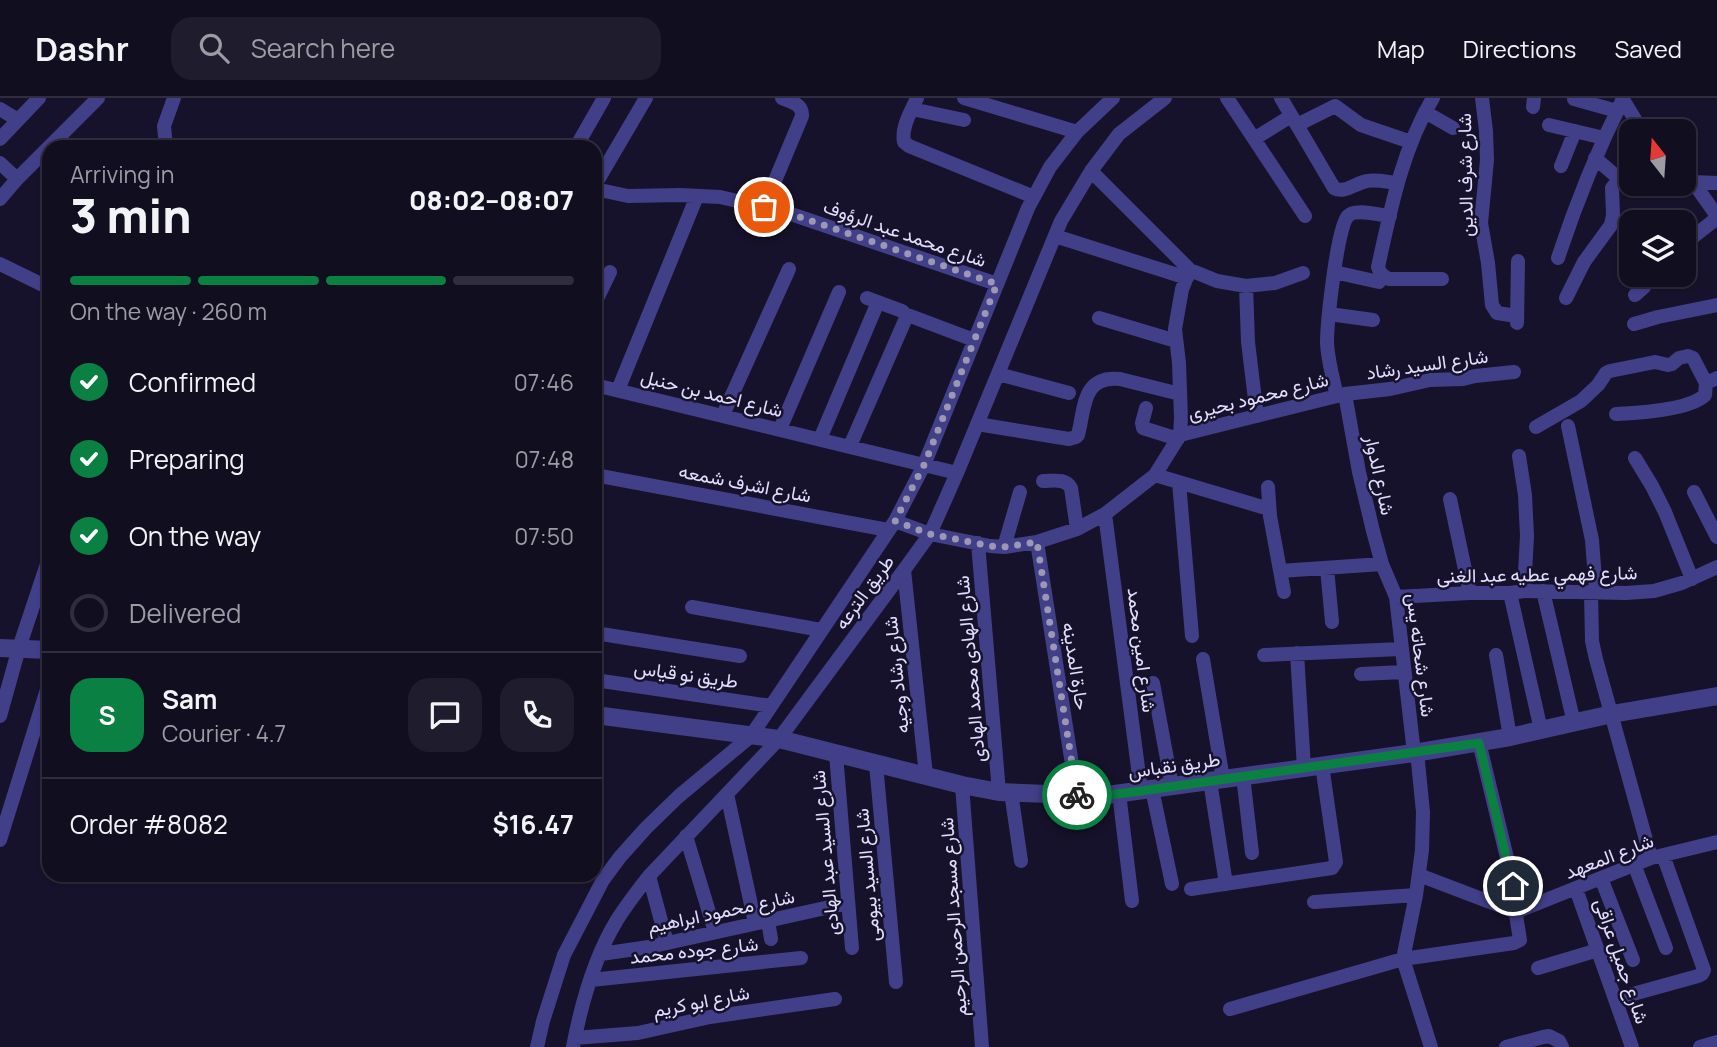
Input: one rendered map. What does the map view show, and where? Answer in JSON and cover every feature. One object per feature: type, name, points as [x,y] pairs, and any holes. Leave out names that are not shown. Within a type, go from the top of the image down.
[{"type":"street","points":[[0,139],[39,98]]},
{"type":"street","points":[[56,140],[98,98]]},
{"type":"street","points":[[165,140],[164,126],[174,98]]},
{"type":"street","points":[[580,140],[604,98]]},
{"type":"street","points":[[602,175],[646,98]]},
{"type":"street","points":[[764,207],[803,110],[800,105],[782,98]]},
{"type":"street","points":[[964,98],[1077,132]]},
{"type":"street","name":"طريق الترعه","points":[[602,882],[620,857],[678,796],[751,736],[892,525],[924,465],[1028,208],[1050,167],[1077,132],[1113,98]]},
{"type":"street","name":"طريق الترعه","points":[[574,1043],[591,980],[617,921],[649,876],[779,739],[930,534],[1061,221],[1091,171],[1119,134],[1165,98]]},
{"type":"street","points":[[1227,98],[1305,216]]},
{"type":"street","points":[[1281,98],[1338,190],[1342,191],[1366,181],[1397,183]]},
{"type":"street","points":[[1433,98],[1411,142],[1397,183],[1378,267],[1384,277],[1389,279],[1442,279]]},
{"type":"street","name":"شارع شرف الدين","points":[[1482,98],[1487,160],[1481,223],[1492,305],[1497,313],[1517,321],[1518,261]]},
{"type":"street","points":[[1574,99],[1620,103],[1633,119]]},
{"type":"street","points":[[964,120],[915,102],[905,127],[904,142],[1034,197]]},
{"type":"street","points":[[1254,139],[1333,102],[1361,125],[1411,142]]},
{"type":"street","points":[[1558,258],[1571,217],[1620,103]]},
{"type":"street","points":[[0,109],[18,120]]},
{"type":"street","points":[[1425,112],[1453,128]]},
{"type":"street","points":[[1549,125],[1604,138]]},
{"type":"street","points":[[1561,166],[1575,131]]},
{"type":"street","points":[[0,199],[42,154]]},
{"type":"street","points":[[1566,298],[1584,262],[1608,229],[1614,215],[1612,191],[1617,177],[1595,158]]},
{"type":"street","points":[[0,163],[17,179]]},
{"type":"street","points":[[1091,171],[1188,274]]},
{"type":"street","points":[[1696,179],[1717,183]]},
{"type":"street","points":[[1696,188],[1717,217],[1696,234]]},
{"type":"street","name":"شارع محمد عبد الرؤوف","points":[[602,189],[628,196],[720,197],[785,212],[997,284]]},
{"type":"street","points":[[618,390],[697,196]]},
{"type":"street","name":"شارع الدوار","points":[[1382,564],[1341,395],[1330,369],[1327,342],[1334,272],[1346,217],[1356,212],[1390,216]]},
{"type":"street","points":[[1055,236],[1188,274],[1246,286],[1275,283],[1303,273]]},
{"type":"street","points":[[0,264],[42,285]]},
{"type":"street","points":[[723,415],[789,269]]},
{"type":"street","points":[[602,289],[610,272]]},
{"type":"street","points":[[1334,272],[1379,282]]},
{"type":"street","points":[[1146,408],[1143,428],[1179,437],[1180,394],[1175,329],[1182,289],[1188,274]]},
{"type":"street","points":[[1246,286],[1248,342],[1257,416]]},
{"type":"street","points":[[1635,295],[1644,287]]},
{"type":"street","points":[[780,429],[839,292]]},
{"type":"street","points":[[820,439],[872,300],[974,340]]},
{"type":"street","points":[[1634,324],[1717,305]]},
{"type":"street","points":[[850,446],[905,323],[905,314]]},
{"type":"street","points":[[1329,314],[1373,320]]},
{"type":"street","points":[[1099,318],[1176,341]]},
{"type":"street","points":[[1536,427],[1581,401],[1606,373],[1655,362],[1668,365],[1688,356],[1693,358],[1712,380],[1705,395],[1698,401],[1644,412],[1616,414]]},
{"type":"street","name":"شارع السيد رشاد","points":[[1341,395],[1390,389],[1430,380],[1463,379],[1514,372]]},
{"type":"street","points":[[998,374],[1069,393]]},
{"type":"street","points":[[977,424],[1069,439],[1079,435],[1085,397],[1090,388],[1102,380],[1120,379],[1180,394]]},
{"type":"street","name":"شارع احمد بن حنبل","points":[[602,387],[957,473]]},
{"type":"street","name":"شارع محمود بحيرى","points":[[1179,437],[1341,395]]},
{"type":"street","points":[[1568,426],[1592,540],[1592,640],[1612,714],[1657,856],[1704,970],[1698,976],[1615,999]]},
{"type":"street","name":"شارع اشرف شمعه","points":[[602,476],[892,525],[1004,547],[1037,542],[1077,529],[1105,514],[1155,475],[1179,437]]},
{"type":"street","points":[[1519,456],[1526,523],[1517,592],[1541,730]]},
{"type":"street","points":[[1635,458],[1665,512],[1692,579]]},
{"type":"street","points":[[1155,475],[1269,509]]},
{"type":"street","points":[[1043,481],[1063,480],[1068,483],[1077,529]]},
{"type":"street","points":[[1179,482],[1192,636]]},
{"type":"street","points":[[1268,487],[1269,509],[1284,592]]},
{"type":"street","points":[[1004,547],[1020,492]]},
{"type":"street","points":[[1694,492],[1717,537]]},
{"type":"street","points":[[1450,499],[1470,593]]},
{"type":"street","name":"شارع امين محمد","points":[[1105,514],[1147,790],[1172,884]]},
{"type":"street","name":"حارة المدينه","points":[[1037,542],[1077,796]]},
{"type":"street","name":"شارع الهادى محمد الهادى","points":[[978,543],[1005,792],[1021,861]]},
{"type":"street","points":[[1280,571],[1382,564]]},
{"type":"street","name":"شارع شحاته يس","points":[[1382,564],[1396,597],[1423,812],[1419,875],[1403,959]]},
{"type":"street","name":"شارع فهمي عطيه عبد الغنى","points":[[1396,597],[1543,591],[1654,591],[1692,579],[1717,567]]},
{"type":"street","points":[[1327,568],[1332,622]]},
{"type":"street","name":"شارع رشاد وجيه","points":[[904,570],[926,775]]},
{"type":"street","points":[[0,716],[42,581]]},
{"type":"street","points":[[1543,591],[1574,723]]},
{"type":"street","points":[[692,607],[821,630]]},
{"type":"street","points":[[602,634],[740,656]]},
{"type":"street","points":[[0,648],[42,650]]},
{"type":"street","points":[[1264,655],[1401,649]]},
{"type":"street","points":[[1191,889],[1328,869],[1336,862],[1313,766],[1297,653]]},
{"type":"street","points":[[1496,655],[1510,737]]},
{"type":"street","points":[[1203,659],[1226,884]]},
{"type":"street","points":[[1361,674],[1404,672]]},
{"type":"street","name":"طريق نو قياس","points":[[602,681],[771,706]]},
{"type":"street","points":[[1153,683],[1172,786]]},
{"type":"street","name":"طريق نقباس","points":[[602,716],[779,739],[962,785],[1005,792],[1077,796],[1147,790],[1479,743],[1612,714],[1717,696]]},
{"type":"street","points":[[0,840],[42,705]]},
{"type":"street","points":[[1230,1009],[1403,959],[1520,940],[1507,858],[1479,743]]},
{"type":"street","name":"شارع السيد عبد الهادى","points":[[836,754],[852,948]]},
{"type":"street","name":"شارع السيد بيومى","points":[[876,764],[896,982]]},
{"type":"street","points":[[1242,776],[1252,853]]},
{"type":"street","name":"شارع مسجد الرحمن الرحيم","points":[[962,785],[982,1047]]},
{"type":"street","points":[[1119,793],[1132,901]]},
{"type":"street","name":"شارع جوده محمد","points":[[727,794],[762,922],[771,939]]},
{"type":"street","points":[[687,836],[715,932]]},
{"type":"street","name":"شارع المعهد","points":[[1516,912],[1634,864],[1717,842]]},
{"type":"street","points":[[1634,864],[1666,947]]},
{"type":"street","points":[[1419,875],[1516,912]]},
{"type":"street","points":[[649,876],[667,943]]},
{"type":"street","points":[[1601,878],[1633,960]]},
{"type":"street","name":"طريق الترعه","points":[[537,1047],[564,955],[602,882]]},
{"type":"street","name":"شارع جميل عراقى","points":[[1576,889],[1632,1047]]},
{"type":"street","points":[[1314,902],[1416,895]]},
{"type":"street","name":"شارع محمود ابراهيم","points":[[601,954],[667,943],[848,903]]},
{"type":"street","points":[[1538,968],[1598,950]]},
{"type":"street","name":"شارع جوده محمد","points":[[591,980],[801,958]]},
{"type":"street","points":[[1403,959],[1426,1045]]},
{"type":"street","name":"شارع ابو كريم","points":[[574,1043],[638,1033],[710,1017],[835,999]]},
{"type":"street","points":[[1506,1047],[1543,1037],[1554,1038],[1562,1047]]},
{"type":"street","points":[[1700,1047],[1717,1042]]},
{"type":"way so far","points":[[764,207],[997,284],[924,465],[895,521],[930,534],[990,546],[1004,547],[1037,542],[1077,795]]},
{"type":"route","points":[[1077,795],[1100,796],[1141,791],[1479,743],[1513,886]]}]
